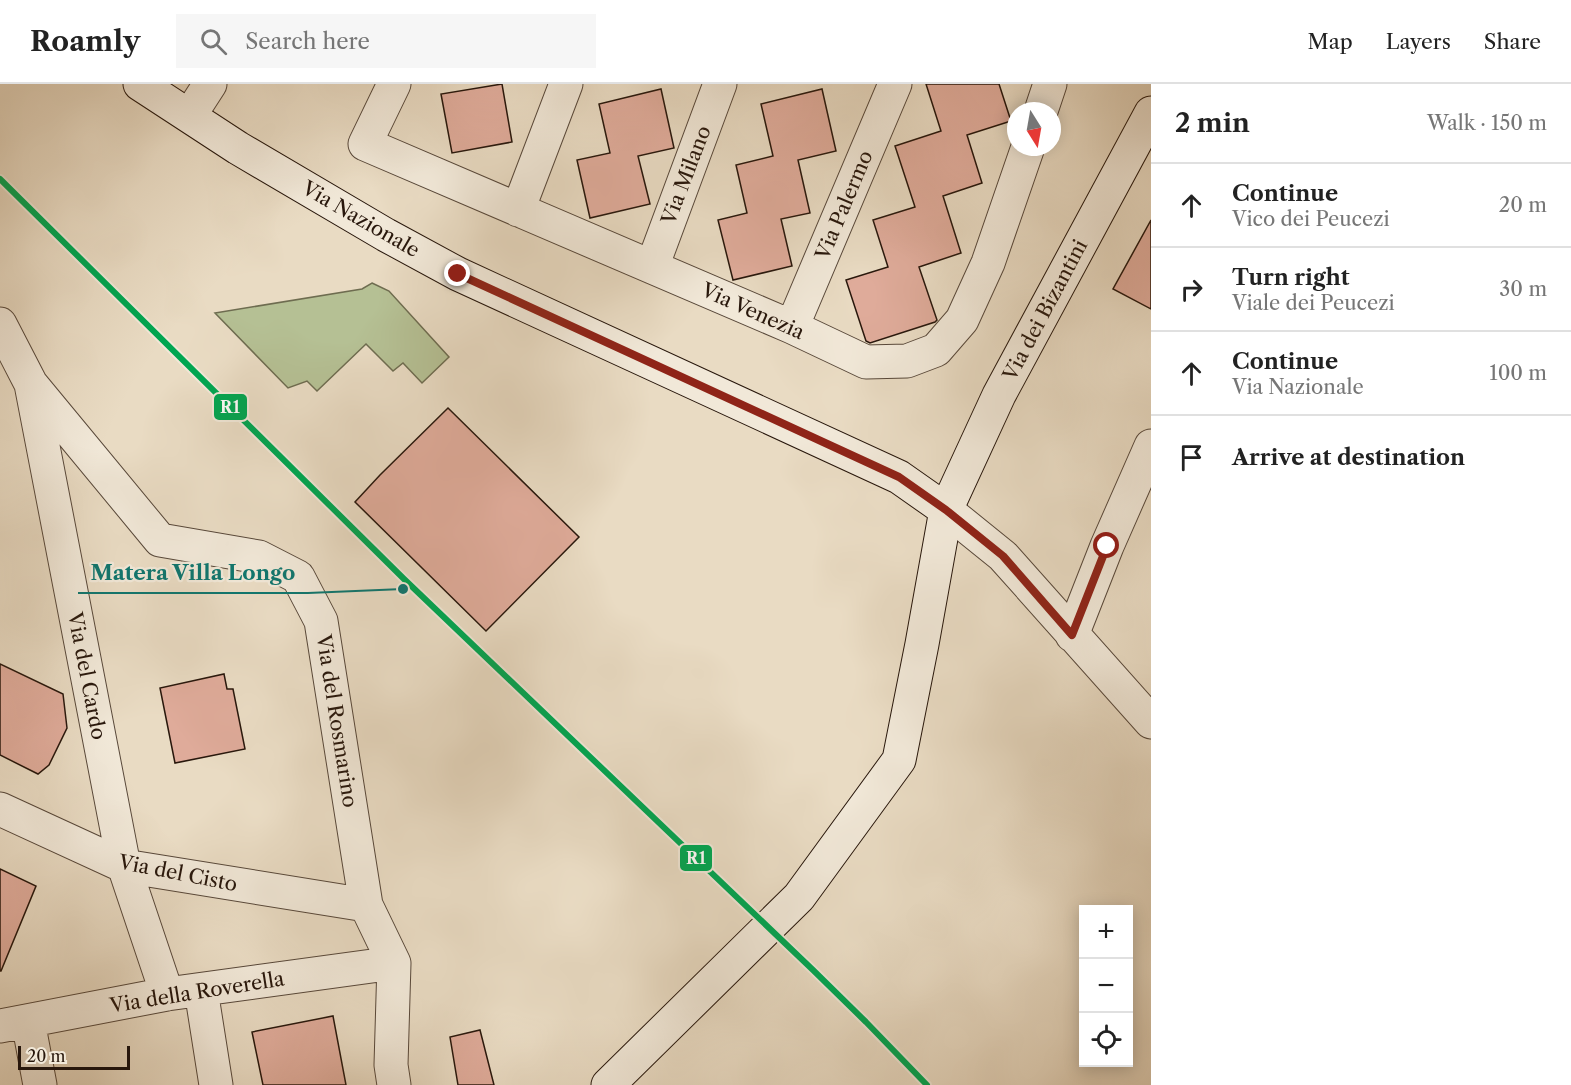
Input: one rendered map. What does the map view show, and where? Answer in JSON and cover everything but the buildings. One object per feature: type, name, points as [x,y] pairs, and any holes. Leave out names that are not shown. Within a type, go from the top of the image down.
[{"type":"street","name":"Via Nazionale","points":[[140,84],[238,148],[386,235],[458,274],[899,477],[946,510],[1003,556],[1151,722]]},
{"type":"street","points":[[190,115],[210,84]]},
{"type":"street","name":"Via Venezia","points":[[394,84],[365,144],[792,327],[866,362],[908,362],[936,350],[962,321],[988,263],[1025,156]]},
{"type":"street","points":[[518,210],[566,84]]},
{"type":"street","name":"Via Milano","points":[[652,267],[720,84]]},
{"type":"street","name":"Via Palermo","points":[[792,327],[895,84]]},
{"type":"street","points":[[1044,102],[1050,84]]},
{"type":"street","name":"Via dei Bizantini","points":[[608,1085],[799,897],[899,759],[946,510],[999,395],[1151,113]]},
{"type":"street","name":"Via del Cardo","points":[[0,324],[31,384],[124,866],[167,994]]},
{"type":"street","name":"Via del Rosmarino","points":[[31,384],[160,540],[259,557],[298,577],[321,621],[366,905],[394,963],[396,1078]]},
{"type":"street","points":[[1072,635],[1107,546],[1151,446]]},
{"type":"street","name":"Via del Cisto","points":[[0,809],[124,866],[366,905]]},
{"type":"street","name":"Via della Roverella","points":[[14,1023],[167,994],[394,963]]},
{"type":"street","points":[[201,990],[216,1085]]},
{"type":"street","points":[[14,1023],[40,1085]]},
{"type":"green space","points":[[372,283],[389,291],[449,357],[422,383],[403,363],[393,371],[366,344],[317,391],[307,381],[288,388],[215,313],[362,289]]},
{"type":"transit line","name":"R1","points":[[0,179],[404,579],[813,970],[927,1085]]},
{"type":"place","name":"Matera Villa Longo","points":[[403,589]]},
{"type":"route","points":[[458,274],[899,477],[946,510],[1003,556],[1072,635],[1107,546]]}]
